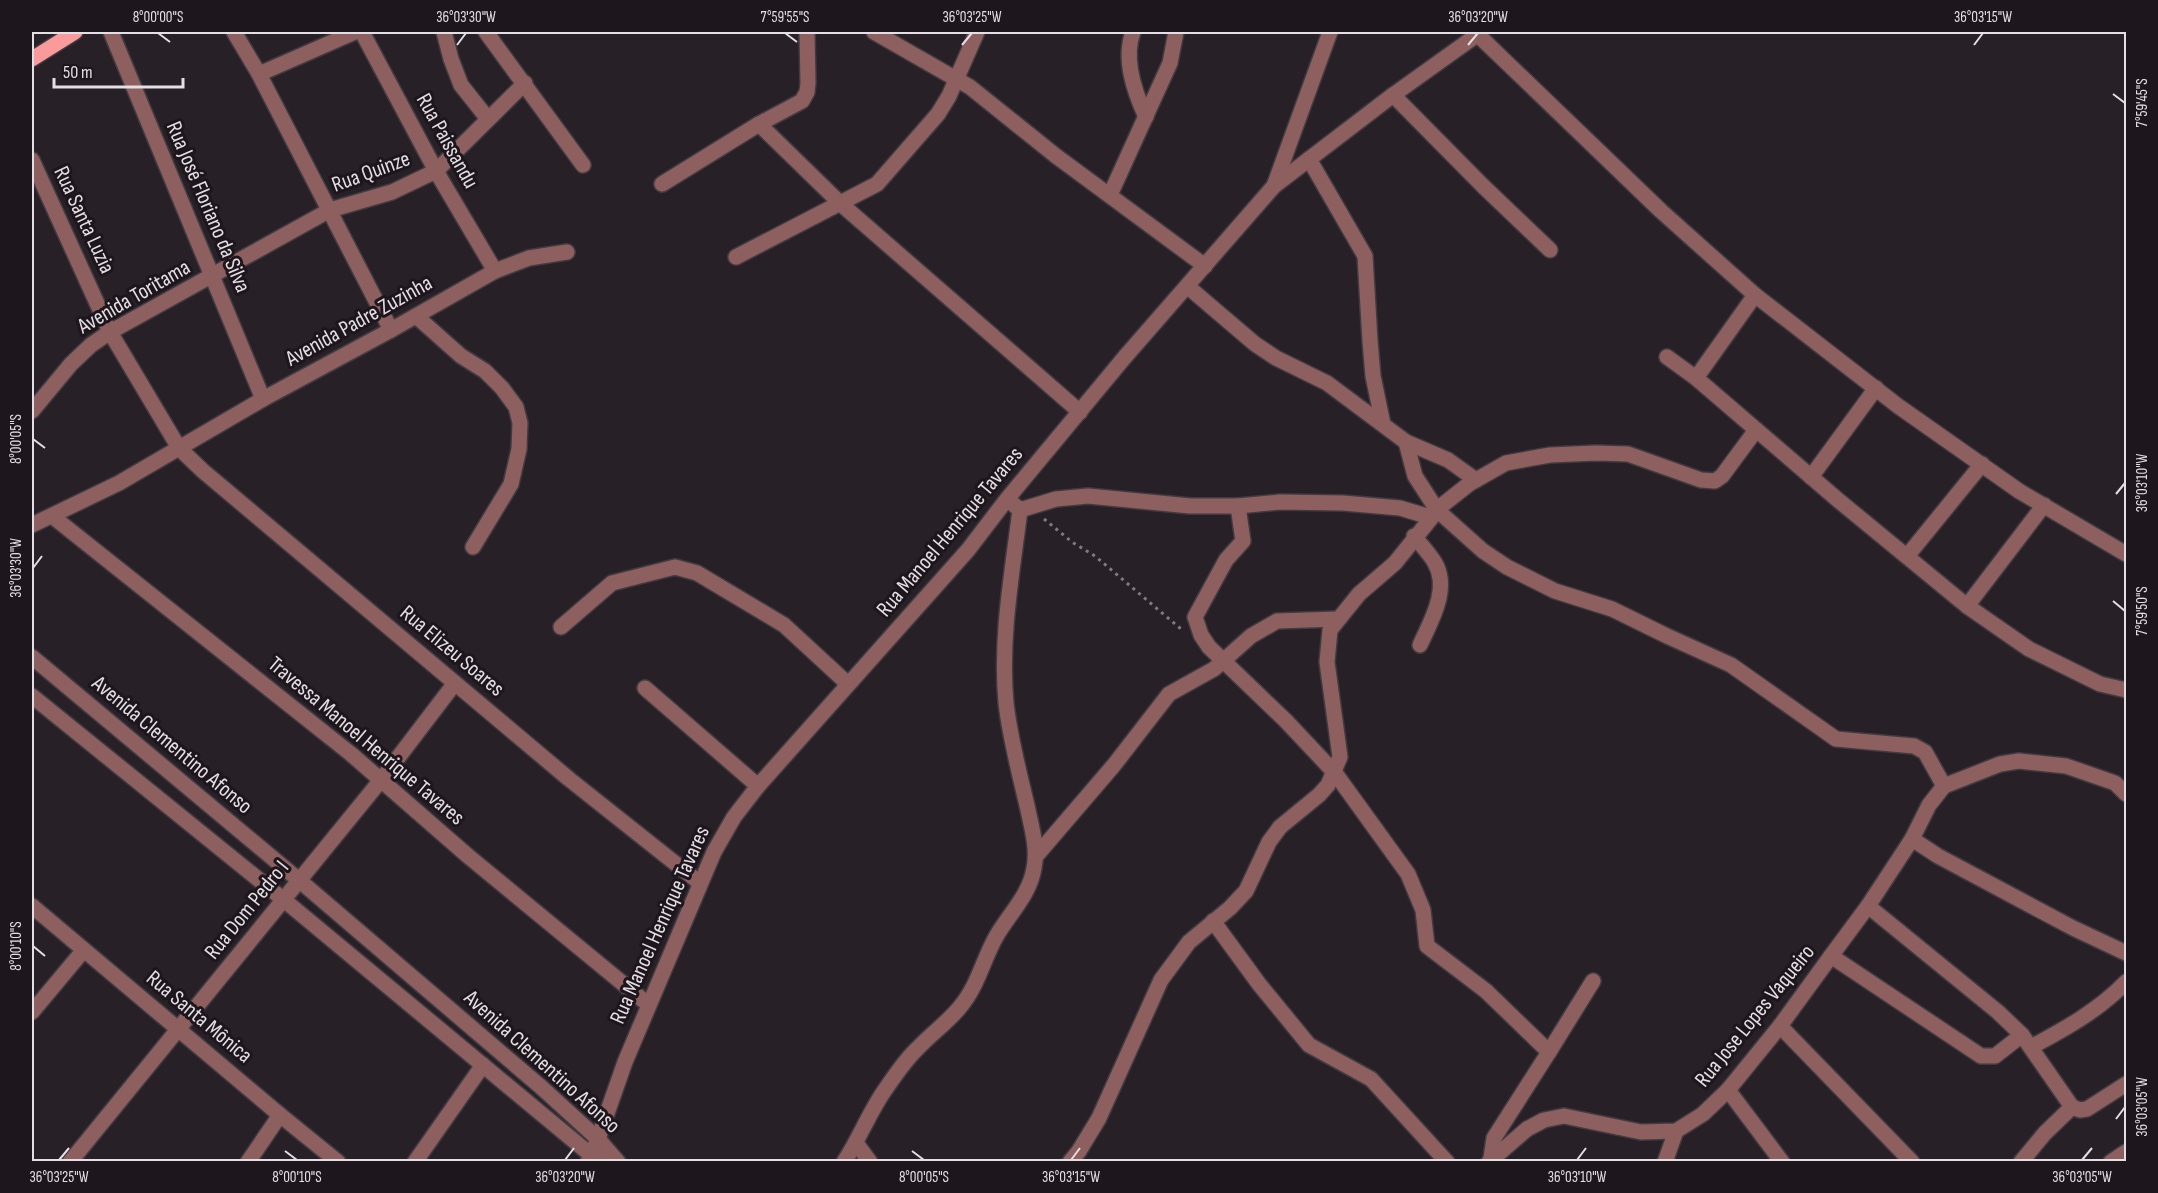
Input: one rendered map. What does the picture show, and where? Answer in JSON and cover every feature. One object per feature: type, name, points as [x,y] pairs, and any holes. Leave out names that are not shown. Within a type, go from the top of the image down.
[{"type":"main road","points":[[32,59],[75,32]]},
{"type":"street","name":"Rua José Floriano da Silva","points":[[111,32],[263,399]]},
{"type":"street","points":[[234,32],[259,74],[391,330]]},
{"type":"street","points":[[259,74],[355,32]]},
{"type":"street","name":"Rua Paissandu","points":[[362,32],[436,171],[495,271]]},
{"type":"street","points":[[444,32],[461,85],[488,119]]},
{"type":"street","points":[[486,32],[583,165]]},
{"type":"street","points":[[662,184],[759,124],[793,108],[805,97],[808,83],[807,32]]},
{"type":"street","points":[[874,32],[970,87],[1056,156],[1205,266]]},
{"type":"street","points":[[736,257],[877,184],[938,114],[949,96],[977,32]]},
{"type":"street","points":[[1133,32],[1128,44],[1131,75],[1146,117]]},
{"type":"street","points":[[1110,195],[1170,63],[1176,32]]},
{"type":"street","points":[[1274,186],[1330,32]]},
{"type":"street","points":[[1479,33],[1669,218],[1755,295],[1898,406],[2044,505],[2127,554]]},
{"type":"street","name":"Rua Manoel Henrique Tavares","points":[[590,1158],[625,1062],[714,852],[734,817],[758,786],[968,550],[1007,499],[1080,412],[1274,186],[1479,33]]},
{"type":"street","name":"Rua Quinze","points":[[213,276],[330,210],[392,192],[436,171],[525,83]]},
{"type":"street","points":[[1393,95],[1550,250]]},
{"type":"street","points":[[759,124],[841,204],[1080,412]]},
{"type":"street","points":[[1309,159],[1365,256],[1373,376],[1383,424]]},
{"type":"street","name":"Rua Santa Luzia","points":[[32,160],[110,332],[179,448]]},
{"type":"street","name":"Avenida Padre Zuzinha","points":[[179,448],[495,271],[529,258],[567,252]]},
{"type":"street","name":"Avenida Toritama","points":[[33,406],[91,345],[110,332],[213,276]]},
{"type":"street","points":[[1186,286],[1276,358],[1327,383],[1406,442],[1448,460],[1476,480]]},
{"type":"street","points":[[1696,378],[1755,295]]},
{"type":"street","points":[[416,316],[460,356],[485,371],[516,407],[520,423],[519,449],[512,484],[473,547]]},
{"type":"street","points":[[1667,357],[1696,378],[1811,477],[1968,606],[2005,633],[2042,656],[2100,684],[2127,690]]},
{"type":"street","points":[[1811,477],[1876,388]]},
{"type":"street","points":[[1070,1161],[1079,1151],[1098,1118],[1161,980],[1189,942],[1230,908],[1246,891],[1269,842],[1280,827],[1319,795],[1335,773],[1340,751],[1327,662],[1330,630],[1359,594],[1395,563],[1434,513],[1476,480],[1506,463],[1550,455],[1628,454],[1701,480],[1715,480],[1722,476],[1756,430]]},
{"type":"street","points":[[1406,442],[1415,476],[1434,513],[1483,551],[1507,567],[1555,591],[1612,609],[1731,665],[1836,739],[1914,746],[1925,752],[1944,786],[2000,764],[2019,761],[2066,766],[2115,783],[2127,794]]},
{"type":"street","points":[[32,525],[119,483],[179,448]]},
{"type":"street","name":"Rua Elizeu Soares","points":[[179,448],[202,471],[569,779],[700,883]]},
{"type":"street","points":[[1908,555],[1982,464]]},
{"type":"street","points":[[1007,499],[1024,508],[1056,499],[1088,496],[1190,506],[1238,506],[1280,501],[1343,503],[1434,513]]},
{"type":"street","points":[[1968,606],[2044,505]]},
{"type":"street","points":[[1238,506],[1243,541],[1226,560],[1195,617],[1201,634],[1209,647],[1286,721],[1335,773],[1408,874],[1423,910],[1427,946],[1486,991],[1549,1052]]},
{"type":"street","points":[[844,1161],[878,1100],[915,1050],[960,1008],[968,996],[977,982],[997,936],[1032,877],[1036,856],[1006,706],[1004,672],[1007,618],[1024,508]]},
{"type":"street","name":"Travessa Manoel Henrique Tavares","points":[[52,516],[381,780],[649,1005]]},
{"type":"street","points":[[1414,536],[1436,564],[1441,579],[1435,613],[1420,645]]},
{"type":"street","points":[[561,627],[612,583],[675,567],[697,573],[784,625],[848,684]]},
{"type":"street","points":[[1036,856],[1106,774],[1168,694],[1214,669],[1251,636],[1277,621],[1337,619]]},
{"type":"street","name":"Avenida Clementino Afonso","points":[[32,657],[300,881],[598,1138],[616,1160]]},
{"type":"street","name":"Rua Dom Pedro I","points":[[70,1161],[300,881],[456,683]]},
{"type":"street","points":[[645,688],[758,786]]},
{"type":"street","name":"Avenida Clementino Afonso","points":[[32,696],[284,900],[483,1065],[590,1158],[616,1160]]},
{"type":"street","points":[[150,792],[165,769]]},
{"type":"street","name":"Rua Jose Lopes Vaqueiro","points":[[1676,1131],[1703,1114],[1728,1090],[1780,1026],[1868,906],[1912,839],[1929,805],[1944,786]]},
{"type":"street","points":[[1912,839],[1938,856],[2082,932],[2127,953]]},
{"type":"street","name":"Rua Santa Mônica","points":[[32,906],[83,951],[338,1161]]},
{"type":"street","points":[[1868,906],[1998,1012],[2022,1035],[2072,1107],[2080,1110],[2087,1109],[2127,1084]]},
{"type":"street","points":[[1213,921],[1259,984],[1309,1045],[1371,1079],[1447,1161]]},
{"type":"street","points":[[32,1012],[83,951]]},
{"type":"street","points":[[1831,956],[1981,1056],[1995,1056],[2022,1035]]},
{"type":"street","points":[[1490,1160],[1494,1137],[1593,981]]},
{"type":"street","points":[[2031,1047],[2074,1024],[2127,982]]},
{"type":"street","points":[[1780,1026],[1912,1161]]},
{"type":"street","points":[[415,1161],[483,1065]]},
{"type":"street","points":[[1728,1090],[1782,1161]]},
{"type":"street","points":[[2021,1161],[2072,1107]]},
{"type":"street","points":[[248,1161],[280,1115]]},
{"type":"street","points":[[1490,1160],[1527,1129],[1544,1120],[1564,1116],[1641,1132],[1676,1131],[1665,1161]]},
{"type":"street","points":[[856,1143],[870,1161]]},
{"type":"street","points":[[2111,1161],[2127,1152]]},
{"type":"path","points":[[1024,508],[1095,556],[1182,630],[1201,634]]}]
